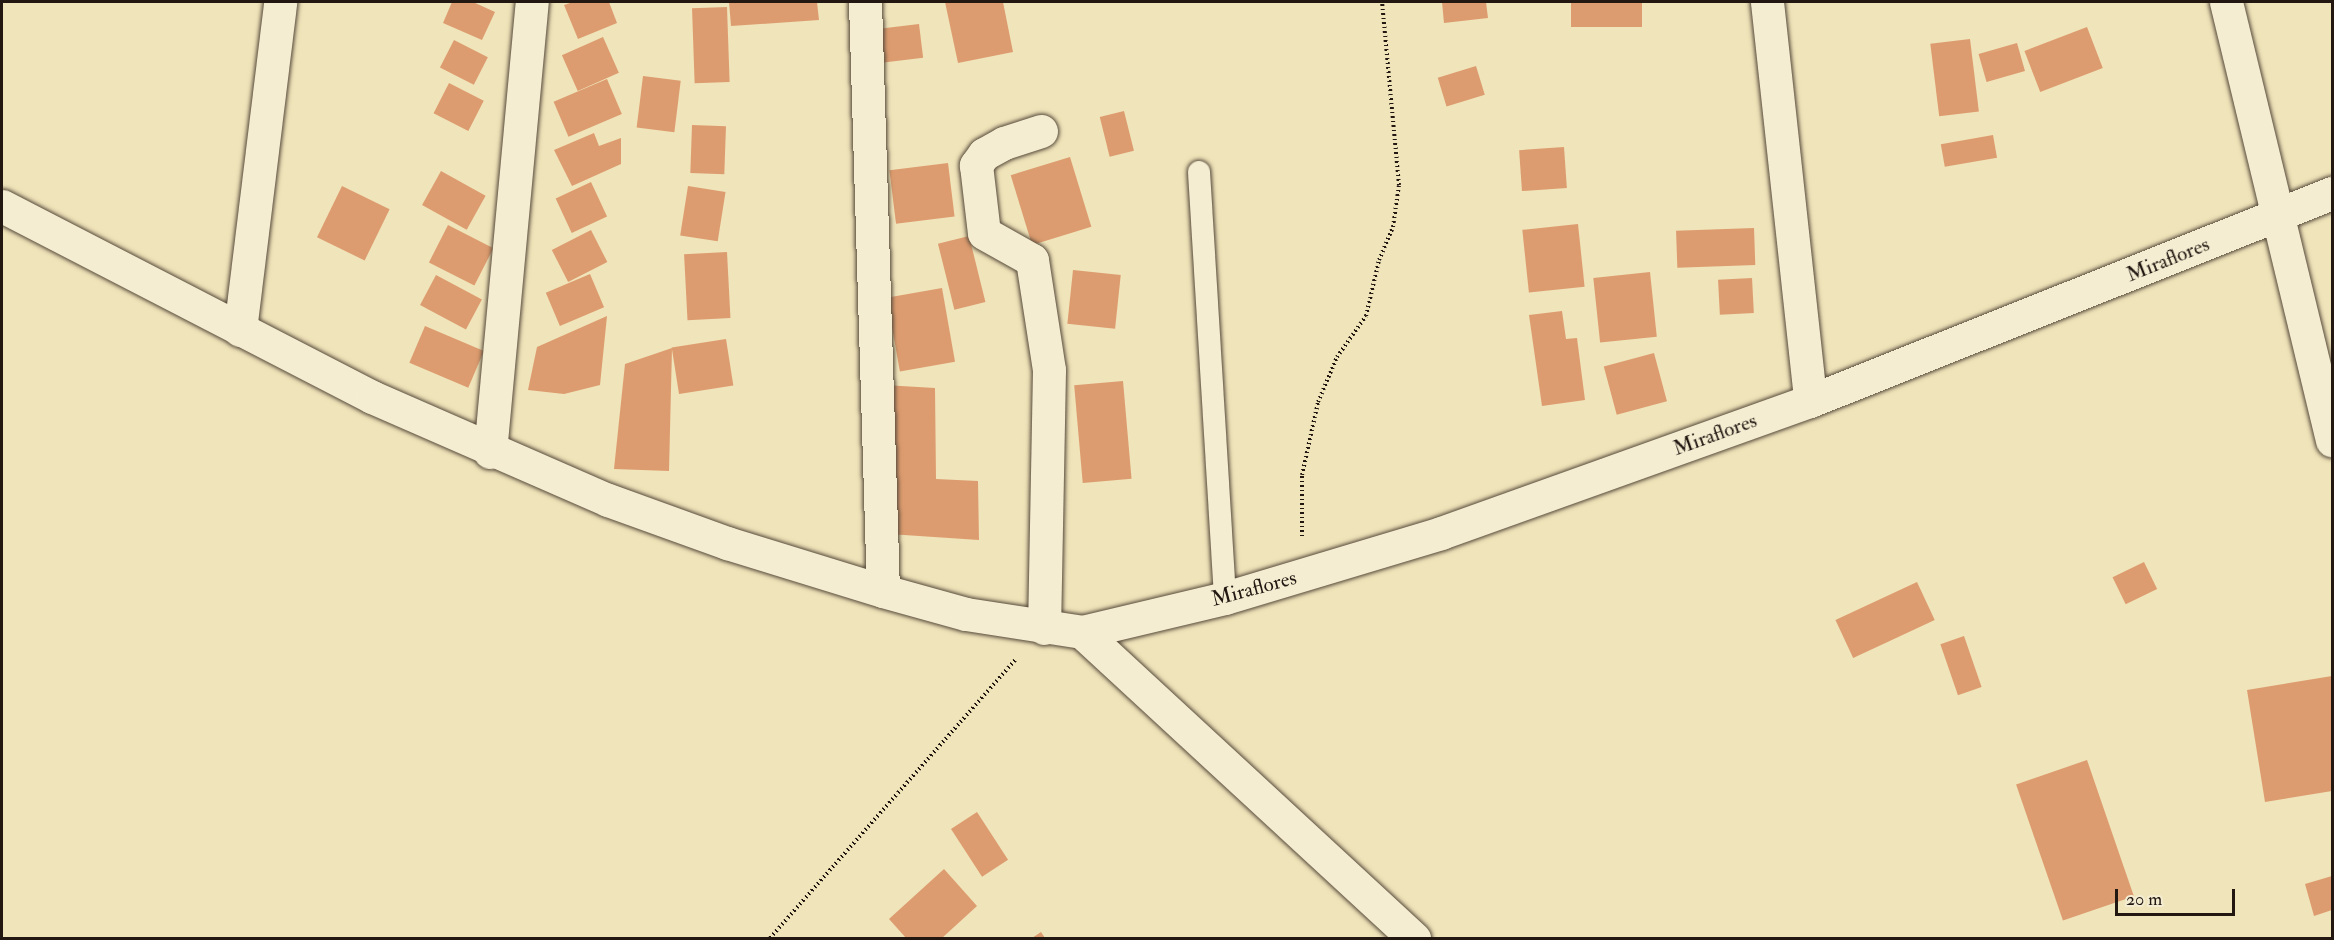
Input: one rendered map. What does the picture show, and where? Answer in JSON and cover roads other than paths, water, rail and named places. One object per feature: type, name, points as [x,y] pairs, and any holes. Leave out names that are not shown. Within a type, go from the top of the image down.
[{"type":"street","points":[[240,330],[280,2]]},
{"type":"street","points":[[490,452],[532,2]]},
{"type":"street","points":[[865,2],[883,591]]},
{"type":"street","points":[[1767,2],[1810,401]]},
{"type":"street","points":[[2226,2],[2332,440]]},
{"type":"street","points":[[1041,131],[1004,143],[984,154],[976,165],[984,233],[1032,260],[1049,370],[1044,628]]},
{"type":"street","name":"Miraflores","points":[[2,206],[240,330],[490,452],[727,543],[883,591],[966,614],[1044,628],[1082,632],[1225,598],[1305,576],[1441,533],[1810,401],[2277,217],[2332,192]]},
{"type":"street","points":[[1082,632],[1414,939]]},
{"type":"lane","points":[[1199,172],[1225,598]]}]
